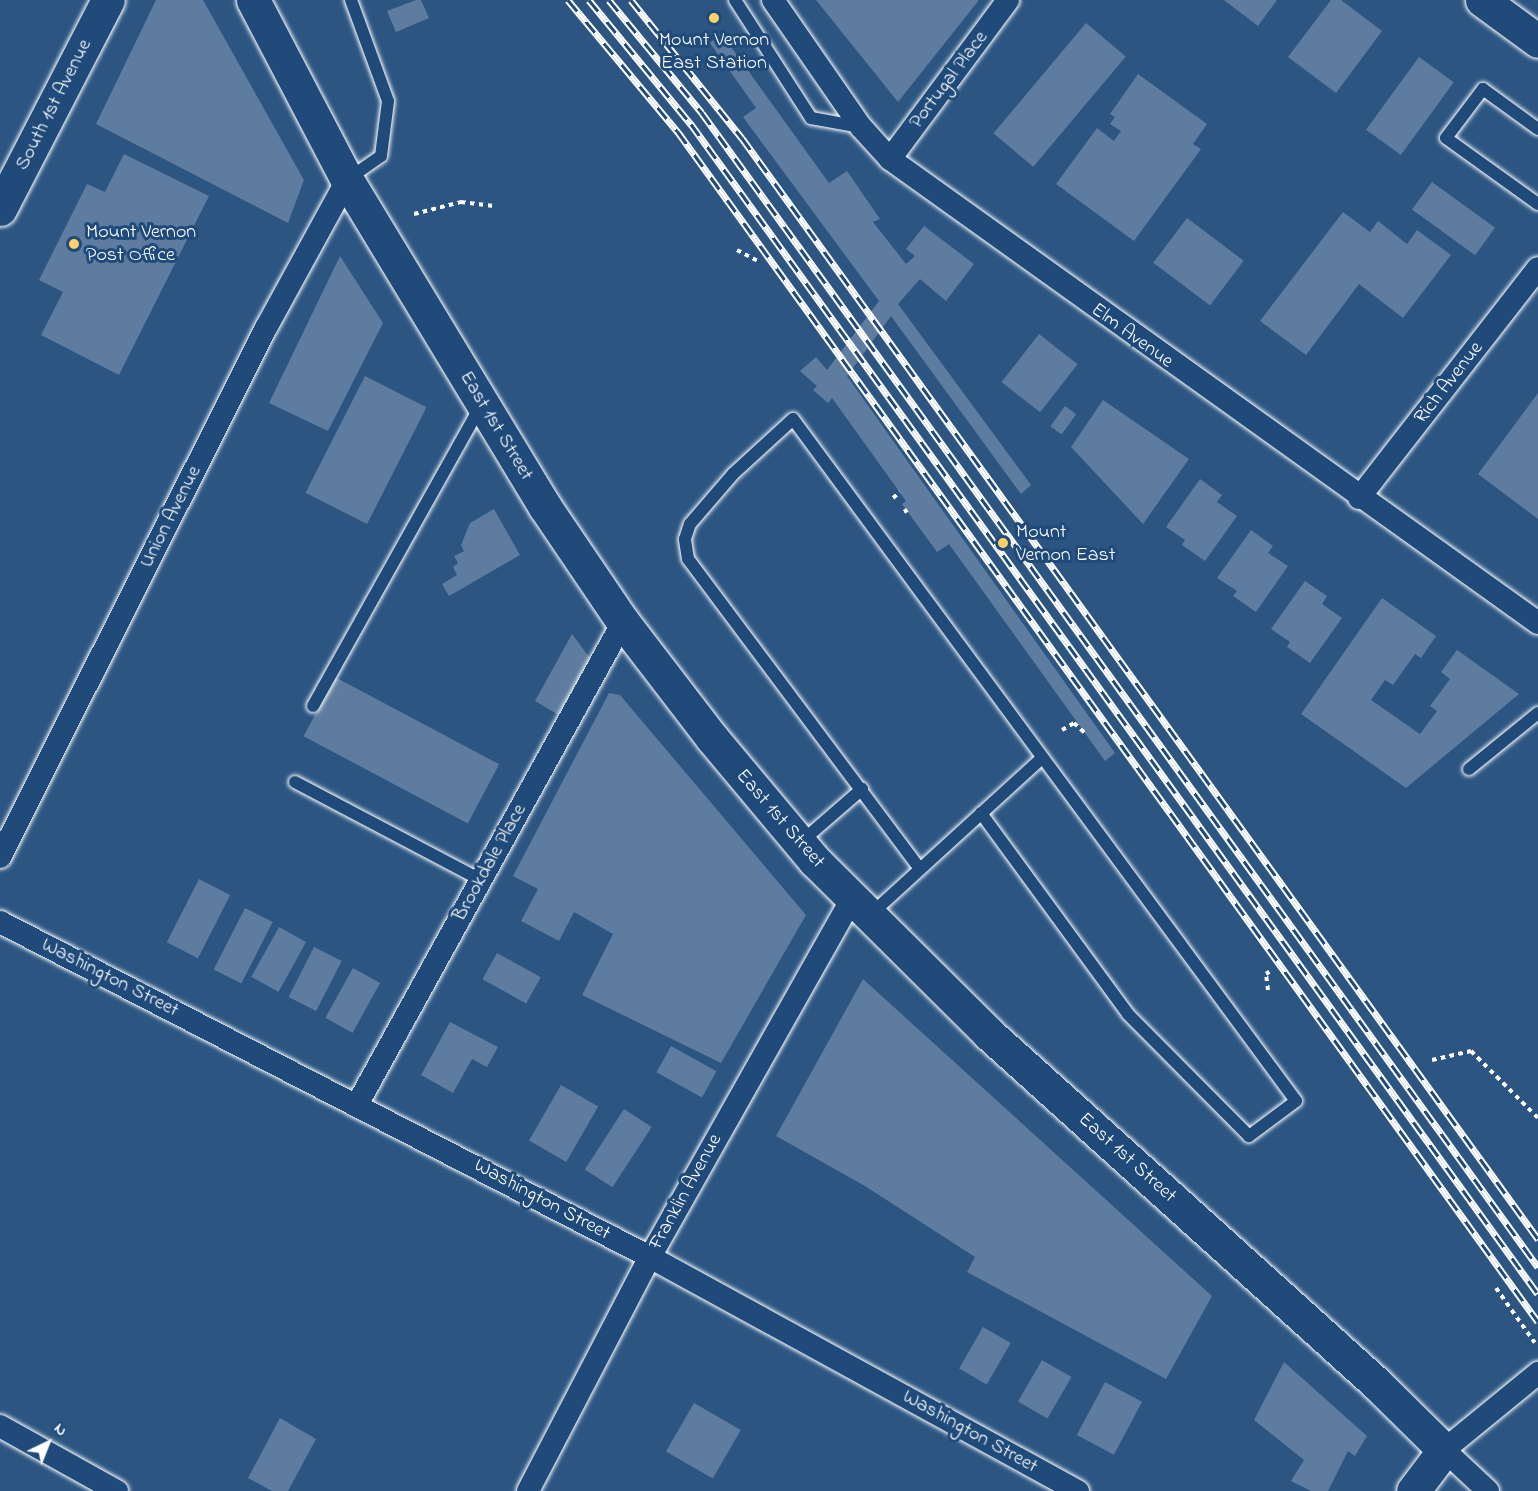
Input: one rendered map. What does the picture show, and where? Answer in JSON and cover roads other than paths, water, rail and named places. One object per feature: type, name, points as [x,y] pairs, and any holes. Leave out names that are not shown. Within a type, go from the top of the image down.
[{"type":"main road","name":"South 1st Avenue","points":[[0,209],[108,0]]},
{"type":"main road","name":"East 1st Street","points":[[253,0],[347,180],[482,403],[623,622],[712,738],[800,843],[988,1033],[1376,1383],[1444,1450]]},
{"type":"main road","points":[[1482,0],[1538,40]]},
{"type":"main road","points":[[1413,1491],[1444,1450]]},
{"type":"street","name":"Elm Avenue","points":[[773,0],[861,127],[890,159],[1359,498],[1538,623]]},
{"type":"street","name":"Portugal Place","points":[[890,159],[1008,0]]},
{"type":"street","name":"Union Avenue","points":[[0,857],[266,328],[347,180]]},
{"type":"street","name":"Rich Avenue","points":[[1359,498],[1538,267]]},
{"type":"street","name":"Brookdale Place","points":[[358,1103],[623,622]]},
{"type":"street","name":"Franklin Avenue","points":[[528,1491],[650,1257],[861,907]]},
{"type":"street","name":"Washington Street","points":[[0,922],[358,1103],[650,1257],[1078,1491]]},
{"type":"street","points":[[1444,1450],[1475,1421],[1538,1373]]},
{"type":"street","points":[[0,1426],[117,1491]]},
{"type":"street","name":"East 1st Street","points":[[1444,1450],[1488,1491]]},
{"type":"lane","points":[[347,180],[381,156],[388,100],[351,0]]},
{"type":"lane","points":[[735,0],[811,117],[861,127]]},
{"type":"lane","points":[[1538,129],[1483,89],[1446,138],[1538,204]]},
{"type":"lane","points":[[313,706],[482,403]]},
{"type":"lane","points":[[920,869],[688,559],[685,539],[690,524],[733,474],[793,419],[1296,1101],[1249,1136],[1128,1014],[981,813]]},
{"type":"lane","points":[[1468,770],[1538,713]]},
{"type":"lane","points":[[861,907],[920,869],[1042,758]]},
{"type":"lane","points":[[295,782],[481,880]]},
{"type":"lane","points":[[800,843],[862,789]]},
{"type":"railway","points":[[568,0],[678,132],[1538,1322]]},
{"type":"railway","points":[[589,0],[691,124],[1538,1294]]},
{"type":"railway","points":[[609,0],[702,113],[1538,1267]]},
{"type":"railway","points":[[631,0],[742,138],[1538,1239]]},
{"type":"place","name":"Mount Vernon East Station","points":[[714,18]]},
{"type":"place","name":"Mount Vernon Post Office","points":[[74,244]]},
{"type":"place","name":"Mount Vernon East","points":[[1003,543]]}]
